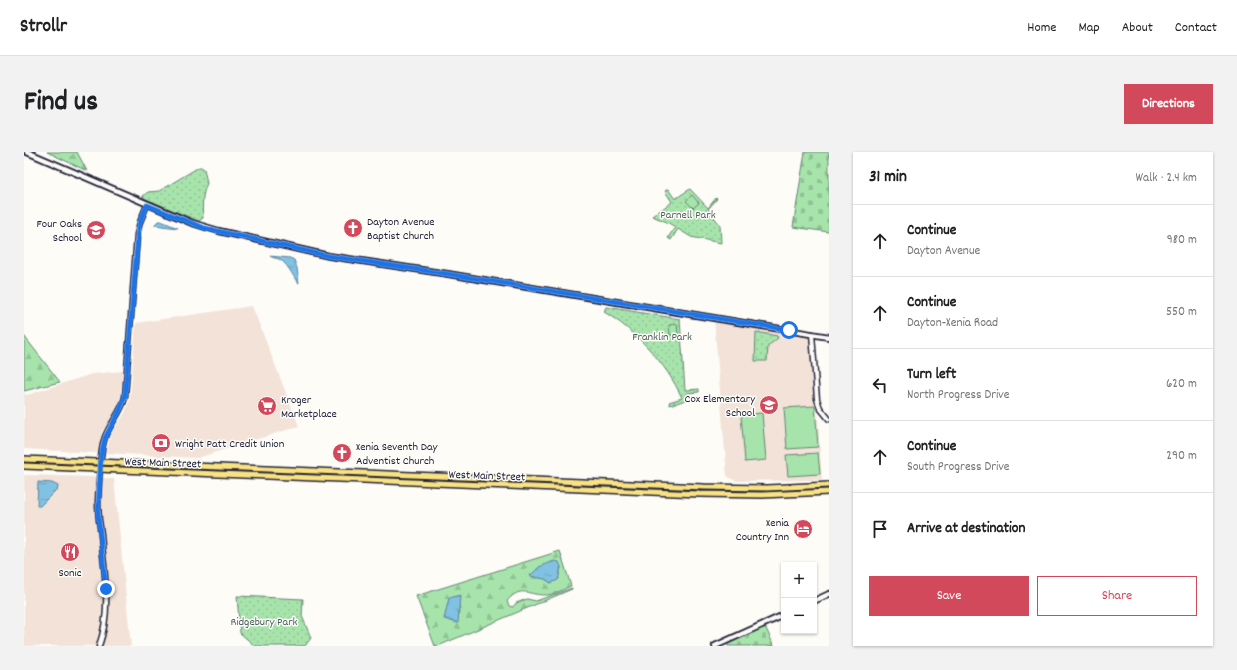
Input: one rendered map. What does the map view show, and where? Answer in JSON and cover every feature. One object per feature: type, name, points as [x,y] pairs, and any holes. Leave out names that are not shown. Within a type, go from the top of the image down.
[{"type":"main road","points":[[27,152],[147,205],[204,228],[328,256],[493,281],[829,337]]},
{"type":"main road","name":"West Main Street","points":[[24,459],[101,466],[699,494],[762,495],[829,492]]},
{"type":"main road","name":"West Main Street","points":[[24,466],[101,466],[704,487],[775,488],[829,485]]},
{"type":"main road","points":[[817,600],[829,594]]},
{"type":"main road","points":[[715,646],[781,616]]},
{"type":"street","points":[[100,646],[106,614],[107,597],[98,514],[102,449],[105,438],[120,410],[125,396],[138,234],[140,222],[147,205]]},
{"type":"street","points":[[812,334],[817,399],[820,408],[829,419]]},
{"type":"shaded area","points":[[252,306],[299,426],[197,458],[106,453],[111,434],[125,413],[130,399],[136,323]]},
{"type":"shaded area","name":"Cox Elementary School","points":[[714,318],[812,334],[822,480],[736,481],[727,476]]},
{"type":"shaded area","points":[[123,371],[120,402],[116,411],[102,432],[97,453],[24,449],[24,393],[26,395],[30,394],[92,374]]},
{"type":"shaded area","points":[[24,475],[114,479],[131,646],[24,646]]},
{"type":"green space","points":[[47,152],[77,152],[87,171]]},
{"type":"green space","points":[[805,152],[829,152],[829,232],[793,227]]},
{"type":"green space","points":[[199,167],[204,169],[207,183],[202,208],[203,218],[199,221],[144,198],[143,196],[148,192],[159,191]]},
{"type":"green space","name":"Parnell Park","points":[[668,189],[675,199],[690,189],[708,208],[716,198],[717,199],[708,209],[720,225],[721,243],[691,237],[678,229],[671,240],[668,238],[675,227],[652,216],[672,202],[665,191]]},
{"type":"green space","points":[[692,195],[699,203],[693,208],[686,201]]},
{"type":"green space","name":"Franklin Park","points":[[606,307],[680,319],[685,390],[699,389],[699,392],[686,393],[686,400],[670,405],[669,402],[682,398],[676,385],[649,349],[627,328],[604,312]]},
{"type":"green space","points":[[677,324],[678,334],[670,335],[669,325]]},
{"type":"green space","points":[[756,332],[777,336],[778,338],[768,346],[767,361],[755,361]]},
{"type":"green space","points":[[24,336],[60,382],[24,391]]},
{"type":"green space","points":[[815,406],[818,447],[787,449],[784,408]]},
{"type":"green space","points":[[762,413],[766,460],[745,462],[741,415]]},
{"type":"green space","points":[[818,453],[820,474],[788,476],[786,455]]},
{"type":"green space","points":[[560,551],[571,586],[556,593],[547,595],[521,592],[512,596],[507,601],[509,606],[513,607],[516,603],[527,599],[536,601],[572,588],[438,646],[435,646],[416,596]],"holes":[[[561,567],[560,572],[551,583],[545,579],[530,575]]]},
{"type":"green space","name":"Ridgebury Park","points":[[237,596],[303,599],[302,616],[311,638],[305,646],[255,646],[240,633]]},
{"type":"green space","points":[[764,624],[774,646],[728,646],[726,641]]},
{"type":"water","points":[[158,221],[161,221],[178,228],[154,225]]},
{"type":"water","points":[[270,256],[290,258],[294,260],[297,268],[299,283],[282,261]]},
{"type":"water","points":[[38,482],[52,483],[58,486],[58,488],[40,506],[37,506]]},
{"type":"water","points":[[554,561],[559,562],[561,567],[558,580],[551,583],[545,579],[530,576],[539,567]]},
{"type":"water","points":[[460,595],[458,623],[444,619],[449,598]]},
{"type":"place","name":"Dayton Avenue Baptist Church","points":[[353,228]]},
{"type":"place","name":"Four Oaks School","points":[[96,230]]},
{"type":"place","name":"Cox Elementary School","points":[[769,405]]},
{"type":"place","name":"Kroger Marketplace","points":[[267,406]]},
{"type":"place","name":"Wright Patt Credit Union","points":[[161,443]]},
{"type":"place","name":"Xenia Seventh Day Adventist Church","points":[[342,453]]},
{"type":"place","name":"Xenia Country Inn","points":[[803,529]]},
{"type":"place","name":"Sonic","points":[[70,552]]},
{"type":"route","points":[[106,589],[98,514],[101,456],[109,428],[123,404],[125,396],[138,234],[140,222],[147,205],[204,228],[328,256],[574,294],[600,300],[789,330]]}]
